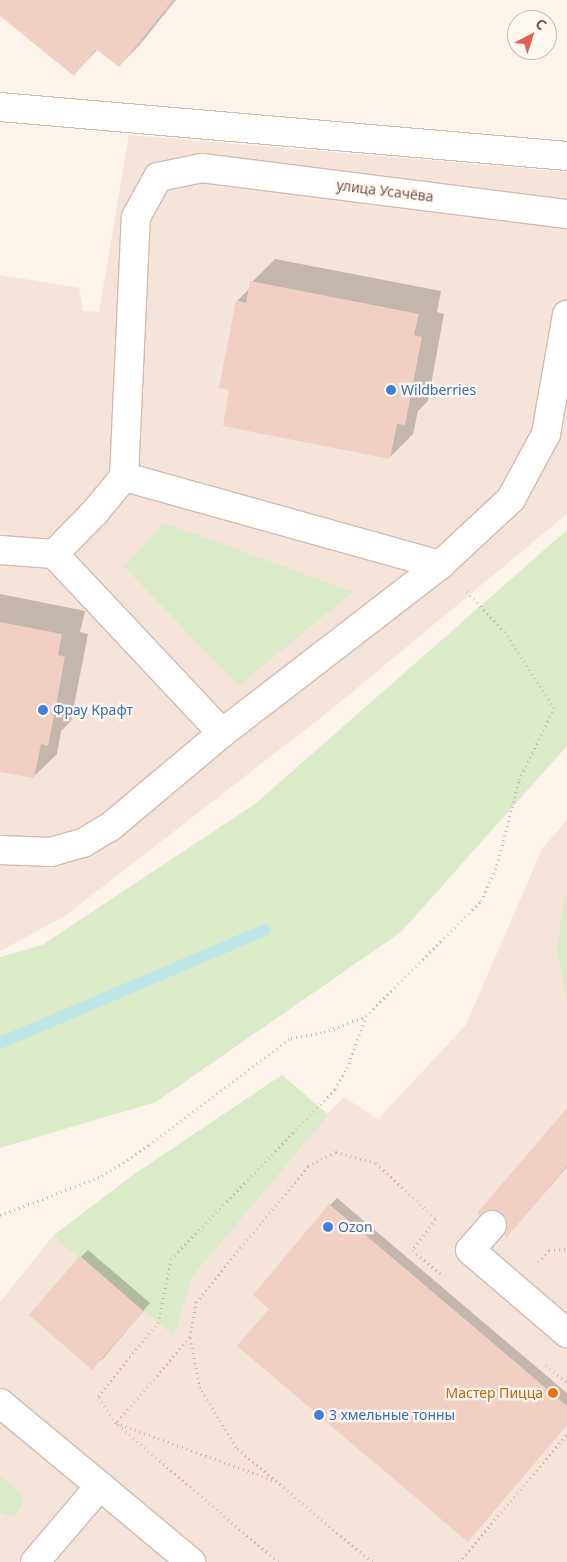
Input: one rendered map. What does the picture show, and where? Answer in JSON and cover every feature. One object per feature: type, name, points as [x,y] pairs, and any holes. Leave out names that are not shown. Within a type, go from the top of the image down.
[{"type":"street","points":[[0,107],[567,156]]},
{"type":"street","name":"улица Усачёва","points":[[124,477],[136,217],[158,177],[202,168],[567,214]]},
{"type":"street","points":[[0,850],[51,852],[83,843],[110,827],[222,733],[440,565],[511,499],[546,434],[567,315]]},
{"type":"street","points":[[54,554],[95,512],[124,477],[440,565]]},
{"type":"street","points":[[0,550],[54,554],[222,733]]},
{"type":"street","points":[[492,1225],[462,1243],[567,1333]]},
{"type":"street","points":[[0,1403],[191,1562]]},
{"type":"street","points":[[35,1562],[100,1486]]},
{"type":"path","points":[[0,1215],[102,1176],[148,1145],[291,1038],[324,1032],[366,1016],[481,901],[497,865],[519,780],[554,708],[539,688],[505,632],[440,565]]},
{"type":"path","points":[[278,1562],[116,1423],[98,1396],[158,1323],[171,1259],[335,1088],[347,1068],[366,1016]]},
{"type":"path","points":[[372,1562],[236,1447],[200,1388],[190,1337],[196,1302],[212,1280],[308,1166],[336,1152],[376,1164],[436,1219],[413,1250]]},
{"type":"path","points":[[116,1423],[190,1337]]},
{"type":"path","points":[[116,1423],[276,1481]]},
{"type":"path","points":[[459,1562],[567,1434]]},
{"type":"shaded area","points":[[129,135],[567,172],[567,514],[328,712],[65,916],[0,951],[0,275],[79,288],[83,311],[99,312]]},
{"type":"shaded area","points":[[567,820],[567,1562],[0,1562],[0,1302],[53,1236],[133,1175],[282,1075],[328,1114],[344,1097],[378,1119],[466,1025],[542,849]]},
{"type":"green space","points":[[164,523],[353,592],[239,685],[124,567]]},
{"type":"green space","points":[[567,530],[567,746],[401,932],[156,1102],[0,1148],[0,957],[42,945],[255,804]]},
{"type":"green space","points":[[567,894],[567,1002],[557,950],[564,899]]},
{"type":"green space","points":[[282,1075],[328,1115],[192,1277],[174,1336],[53,1236],[133,1175]]},
{"type":"green space","points":[[0,1476],[20,1493],[24,1501],[17,1514],[10,1516],[0,1512]]},
{"type":"building","points":[[0,0],[173,0],[119,67],[96,49],[74,76],[0,16]]},
{"type":"building","points":[[250,281],[419,314],[414,335],[422,337],[405,425],[397,424],[390,459],[223,426],[229,390],[219,388],[236,300],[246,303]]},
{"type":"building","points":[[0,622],[62,634],[58,655],[65,657],[56,706],[48,746],[41,744],[34,778],[0,772]]},
{"type":"building","points":[[567,1108],[567,1166],[507,1237],[504,1235],[507,1229],[507,1220],[502,1213],[495,1210],[487,1210],[480,1215],[477,1213]]},
{"type":"building","points":[[329,1204],[567,1406],[567,1425],[468,1542],[237,1346],[269,1309],[253,1295]]},
{"type":"building","points":[[80,1256],[143,1311],[92,1370],[29,1315]]},
{"type":"waterway","points":[[0,1043],[265,930]]},
{"type":"place","name":"Wildberries","points":[[391,390]]},
{"type":"place","name":"Фрау Крафт","points":[[43,710]]},
{"type":"place","name":"Ozon","points":[[328,1227]]},
{"type":"place","name":"Мастер Пицца","points":[[553,1393]]},
{"type":"place","name":"3 хмельные тонны","points":[[319,1415]]}]
